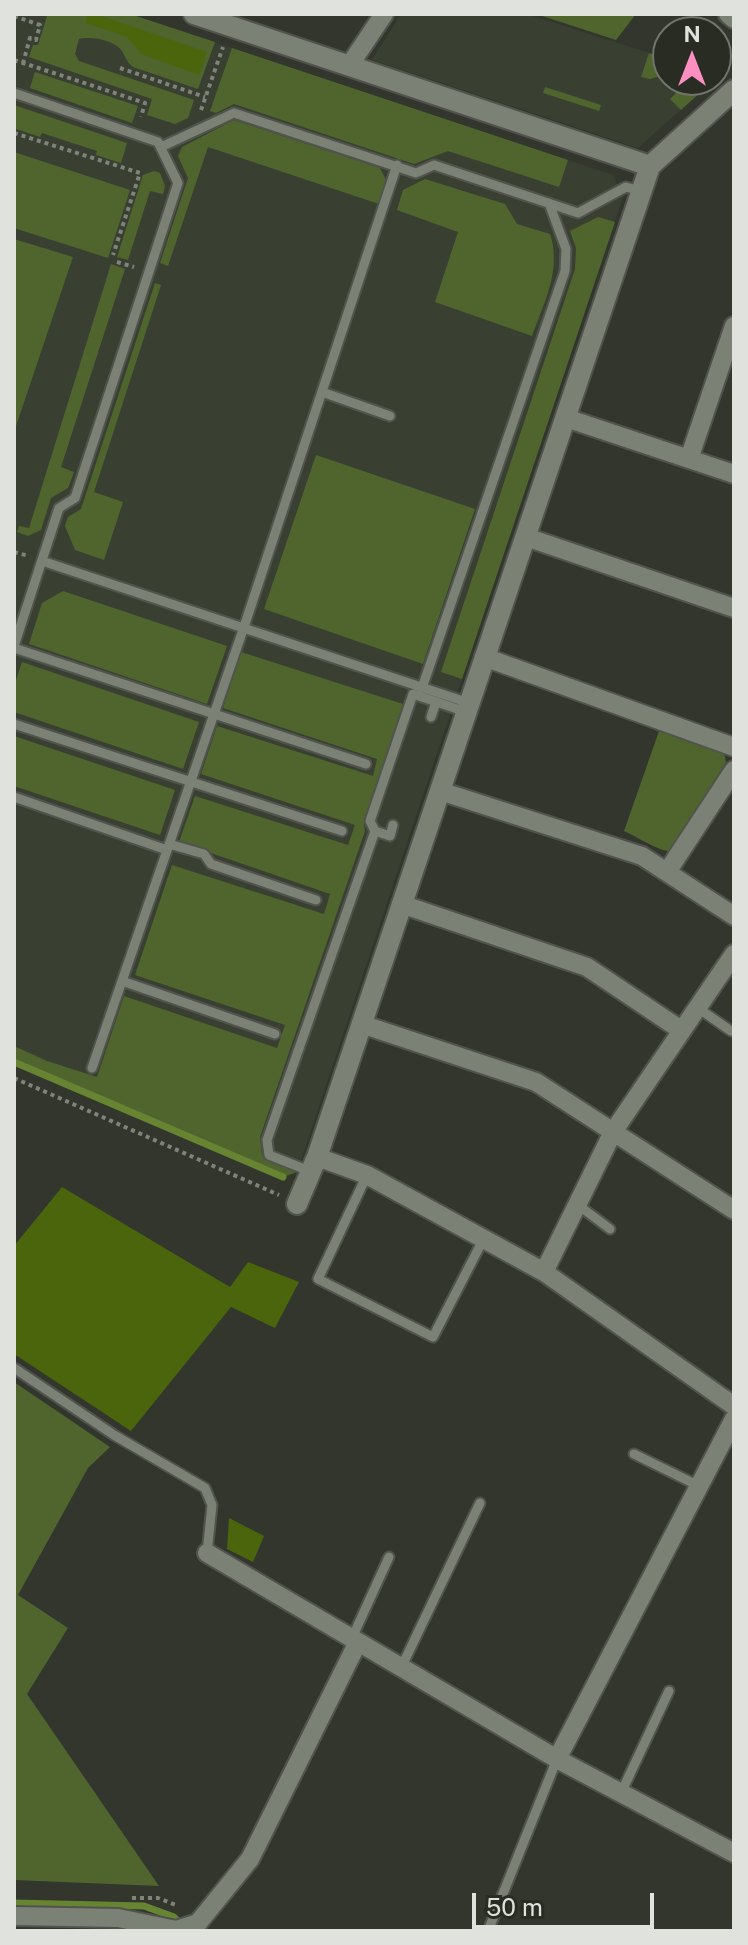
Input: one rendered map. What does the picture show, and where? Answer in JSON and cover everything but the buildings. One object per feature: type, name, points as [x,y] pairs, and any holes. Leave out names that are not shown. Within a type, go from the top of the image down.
[{"type":"street","points":[[194,14],[238,21],[349,66],[650,166]]},
{"type":"street","points":[[349,66],[384,14]]},
{"type":"street","points":[[728,14],[734,19]]},
{"type":"street","points":[[297,1204],[315,1164],[650,166],[734,90]]},
{"type":"street","points":[[689,459],[734,326]]},
{"type":"street","points":[[566,418],[734,474]]},
{"type":"street","points":[[526,537],[734,608]]},
{"type":"street","points":[[484,657],[734,747]]},
{"type":"street","points":[[667,872],[734,770]]},
{"type":"street","points":[[440,791],[642,856],[734,916]]},
{"type":"street","points":[[401,904],[587,967],[681,1030]]},
{"type":"street","points":[[544,1272],[613,1132],[734,954]]},
{"type":"street","points":[[361,1024],[536,1082],[734,1210]]},
{"type":"street","points":[[315,1164],[367,1175],[544,1272],[734,1406]]},
{"type":"street","points":[[557,1759],[734,1419]]},
{"type":"street","points":[[207,1553],[557,1759],[734,1853]]},
{"type":"street","points":[[14,1916],[118,1918],[176,1930],[202,1927],[250,1859],[355,1640]]},
{"type":"lane","points":[[14,93],[158,142],[178,183],[75,498],[59,508],[14,647],[366,764]]},
{"type":"lane","points":[[161,147],[234,113],[416,173],[434,165],[578,213],[626,187],[641,191]]},
{"type":"lane","points":[[92,1068],[244,627],[397,165]]},
{"type":"lane","points":[[422,688],[565,271],[566,249],[549,203]]},
{"type":"lane","points":[[322,392],[390,416]]},
{"type":"lane","points":[[42,561],[422,688],[468,708]]},
{"type":"lane","points":[[393,825],[390,836],[375,831],[370,821],[413,694],[468,708]]},
{"type":"lane","points":[[431,717],[436,702]]},
{"type":"lane","points":[[14,724],[342,831]]},
{"type":"lane","points":[[14,797],[168,847],[204,854],[211,864],[316,900]]},
{"type":"lane","points":[[315,1164],[269,1155],[267,1140],[375,831]]},
{"type":"lane","points":[[122,981],[275,1034]]},
{"type":"lane","points":[[697,1008],[731,1031]]},
{"type":"lane","points":[[367,1175],[318,1279],[433,1337],[483,1240]]},
{"type":"lane","points":[[578,1205],[610,1229]]},
{"type":"lane","points":[[14,1368],[114,1435],[205,1488],[212,1505],[207,1553]]},
{"type":"lane","points":[[634,1454],[700,1486]]},
{"type":"lane","points":[[401,1668],[480,1503]]},
{"type":"lane","points":[[355,1640],[389,1557]]},
{"type":"lane","points":[[621,1793],[669,1691]]},
{"type":"lane","points":[[488,1931],[557,1759]]},
{"type":"path","points":[[14,16],[40,25],[36,40],[30,38],[23,63]]},
{"type":"path","points":[[193,132],[226,40],[238,21]]},
{"type":"path","points":[[14,60],[145,103],[140,117],[155,122]]},
{"type":"path","points":[[120,68],[205,97]]},
{"type":"path","points":[[14,133],[140,173],[113,255]]},
{"type":"path","points":[[14,1078],[297,1204]]},
{"type":"shaded area","points":[[14,14],[130,14],[613,175],[623,197],[297,1172],[283,1177],[14,1062]]},
{"type":"shaded area","points":[[401,14],[527,14],[652,54],[652,96],[696,96],[638,148],[372,60]]},
{"type":"green space","points":[[44,14],[130,14],[215,42],[198,89],[133,67],[119,47],[108,42],[79,39],[75,54],[79,61],[194,100],[188,118],[175,124],[147,115],[152,99],[29,57],[33,45],[38,45],[47,16]]},
{"type":"green space","points":[[88,14],[207,52],[199,75],[141,54],[127,37],[85,23]]},
{"type":"green space","points":[[536,14],[636,14],[616,40]]},
{"type":"green space","points":[[232,48],[568,160],[559,187],[448,151],[414,164],[234,104],[216,113],[210,111]]},
{"type":"green space","points":[[649,53],[652,54],[652,78],[641,77]]},
{"type":"green space","points":[[35,72],[138,106],[132,123],[30,88]]},
{"type":"green space","points":[[545,87],[601,105],[599,111],[543,93]]},
{"type":"green space","points":[[673,96],[696,96],[681,110],[670,99]]},
{"type":"green space","points":[[14,105],[127,143],[121,163],[96,155],[97,151],[42,133],[40,137],[16,129]]},
{"type":"green space","points":[[234,120],[380,168],[387,182],[379,204],[208,147],[168,266],[160,263],[188,178],[178,156],[182,147]]},
{"type":"green space","points":[[14,152],[130,190],[108,258],[14,228]]},
{"type":"green space","points":[[154,171],[160,173],[165,186],[163,194],[150,191],[128,260],[117,257],[143,175]]},
{"type":"green space","points":[[425,179],[505,204],[517,224],[550,234],[553,273],[532,336],[435,302],[458,232],[397,210],[403,190]]},
{"type":"green space","points":[[598,217],[615,222],[462,679],[441,672],[575,269],[576,248],[570,231]]},
{"type":"green space","points":[[14,239],[73,257],[14,432]]},
{"type":"green space","points":[[111,264],[125,269],[61,467],[74,472],[68,488],[51,498],[41,530],[28,536],[17,532],[19,526],[29,528]]},
{"type":"green space","points":[[155,283],[161,285],[94,492],[123,502],[104,560],[75,550],[65,526],[68,517],[81,509]]},
{"type":"green space","points":[[316,455],[475,509],[423,664],[264,609]]},
{"type":"green space","points":[[63,591],[227,646],[207,704],[29,644],[42,603]]},
{"type":"green space","points":[[241,652],[403,704],[364,825],[365,831],[260,1137],[262,1155],[297,1172],[283,1177],[14,1062],[14,1046],[47,1061],[97,1077],[124,996],[277,1048],[285,1025],[135,975],[172,865],[324,914],[330,894],[179,842],[195,796],[348,845],[355,825],[201,774],[217,726],[373,776],[377,759],[223,708]]},
{"type":"green space","points":[[22,662],[199,722],[183,769],[14,712],[14,686]]},
{"type":"green space","points":[[659,731],[724,753],[726,762],[672,851],[655,847],[624,831]]},
{"type":"green space","points":[[14,736],[175,790],[160,835],[14,786]]},
{"type":"green space","points":[[62,1187],[230,1287],[248,1262],[299,1282],[275,1328],[231,1307],[131,1431],[14,1354],[14,1246]]},
{"type":"green space","points":[[14,1382],[110,1447],[88,1468],[18,1595],[68,1628],[27,1694],[159,1886],[14,1880]]},
{"type":"green space","points":[[229,1518],[264,1536],[253,1562],[227,1549]]},
{"type":"waterway","points":[[14,1062],[283,1177]]},
{"type":"waterway","points":[[14,1903],[144,1906],[174,1917],[182,1926]]}]
